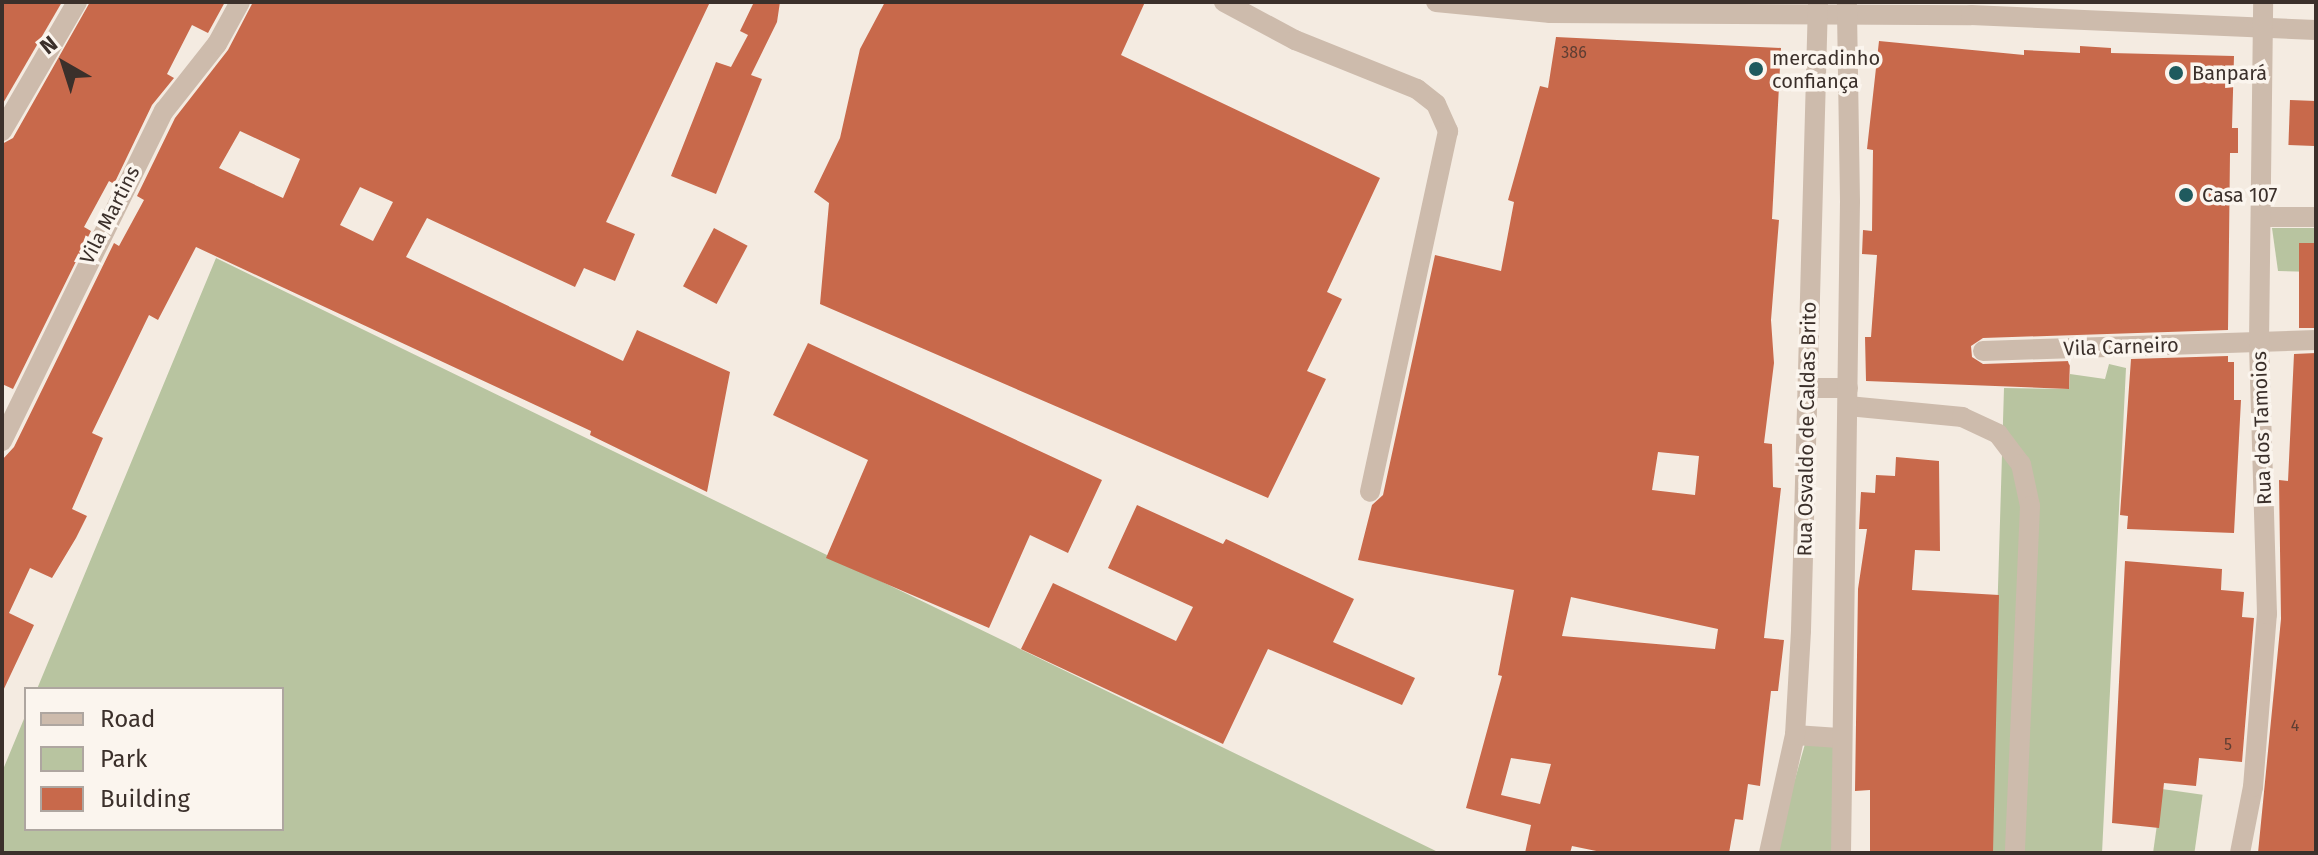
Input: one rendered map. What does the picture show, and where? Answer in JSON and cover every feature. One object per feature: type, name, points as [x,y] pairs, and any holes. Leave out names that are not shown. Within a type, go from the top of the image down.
[{"type":"street","points":[[2,131],[77,2]]},
{"type":"street","name":"Vila Martins","points":[[2,441],[164,111],[217,44],[240,2]]},
{"type":"street","points":[[1224,2],[1295,40],[1417,89],[1436,104],[1448,131],[1370,492]]},
{"type":"street","points":[[1436,2],[1550,13],[1847,7],[2316,30]]},
{"type":"street","name":"Rua dos Tamoios","points":[[2240,853],[2253,787],[2267,614],[2259,343],[2263,2]]},
{"type":"street","name":"Rua Osvaldo de Caldas Brito","points":[[1841,853],[1839,738],[1848,397],[1847,7]]},
{"type":"street","name":"Rua Osvaldo de Caldas Brito","points":[[1769,853],[1795,735],[1818,8]]},
{"type":"street","points":[[2261,217],[2316,217]]},
{"type":"street","name":"Vila Carneiro","points":[[1983,351],[2316,340]]},
{"type":"street","points":[[1807,388],[1962,417],[1998,434],[2021,464],[2030,506],[2015,853]]},
{"type":"street","points":[[1795,735],[1839,738]]},
{"type":"green space","points":[[2272,228],[2316,228],[2316,272],[2278,271]]},
{"type":"green space","points":[[216,258],[1440,853],[2,853],[2,772],[24,719],[24,831],[284,831],[284,687],[38,687]]},
{"type":"green space","points":[[2109,364],[2126,368],[2102,853],[1990,853],[2004,388],[2069,389],[2070,374],[2105,379]]},
{"type":"green space","points":[[1805,744],[1836,747],[1836,853],[1774,853]]},
{"type":"green space","points":[[2162,789],[2203,795],[2194,853],[2153,852]]},
{"type":"building","points":[[2,2],[62,2],[2,105]]},
{"type":"building","points":[[90,2],[225,2],[208,33],[192,25],[167,74],[174,78],[152,105],[114,184],[109,181],[84,227],[91,231],[13,389],[2,384],[2,144],[13,138]]},
{"type":"building","points":[[253,2],[710,2],[606,222],[635,234],[615,281],[584,268],[575,287],[427,218],[406,257],[623,361],[637,330],[730,372],[707,492],[590,435],[591,431],[196,247],[158,320],[149,315],[92,433],[103,438],[72,509],[87,516],[76,538],[52,578],[30,568],[9,613],[34,625],[2,693],[2,460],[14,447],[114,243],[119,246],[144,200],[137,196],[175,118],[228,50]],"holes":[[[240,131],[300,159],[283,198],[219,168]],[[360,187],[393,202],[373,241],[340,225]]]},
{"type":"building","points":[[754,2],[780,2],[777,22],[751,75],[762,79],[716,194],[671,176],[716,62],[731,67],[748,35],[740,31]]},
{"type":"building","points":[[885,2],[1145,2],[1121,55],[1380,178],[1327,292],[1342,299],[1307,371],[1326,379],[1268,498],[820,304],[829,203],[814,192],[840,138],[860,49]]},
{"type":"building","points":[[1556,37],[1781,48],[1772,219],[1779,220],[1771,320],[1774,363],[1764,443],[1772,444],[1773,487],[1781,488],[1764,638],[1784,640],[1778,691],[1771,691],[1760,786],[1748,784],[1743,820],[1735,819],[1729,853],[1606,853],[1572,846],[1570,853],[1525,853],[1531,825],[1466,808],[1502,676],[1498,675],[1514,590],[1358,560],[1372,505],[1383,495],[1435,255],[1501,271],[1514,202],[1508,200],[1540,86],[1548,88]],"holes":[[[1658,452],[1699,456],[1695,495],[1652,490]],[[1571,597],[1718,629],[1715,649],[1562,636]],[[1511,758],[1551,764],[1540,804],[1501,795]]]},
{"type":"building","points":[[1879,41],[2024,55],[2024,50],[2080,53],[2080,46],[2111,48],[2111,53],[2234,56],[2232,128],[2238,128],[2238,153],[2230,153],[2228,330],[1983,338],[1971,346],[1972,357],[1983,364],[2070,361],[2069,389],[1866,381],[1865,337],[1871,337],[1877,255],[1862,254],[1863,230],[1872,231],[1873,150],[1867,149]]},
{"type":"building","points":[[2290,100],[2316,101],[2314,146],[2288,145]]},
{"type":"building","points":[[714,228],[748,246],[717,304],[683,286]]},
{"type":"building","points":[[2299,243],[2316,243],[2316,328],[2299,328]]},
{"type":"building","points":[[808,343],[1102,480],[1068,553],[1030,535],[989,628],[826,558],[868,460],[773,415]]},
{"type":"building","points":[[2316,353],[2316,853],[2258,853],[2281,619],[2279,480],[2288,481],[2294,354]]},
{"type":"building","points":[[2228,356],[2228,362],[2234,362],[2234,400],[2241,400],[2234,533],[2127,529],[2128,516],[2120,515],[2131,359]]},
{"type":"building","points":[[1896,457],[1939,461],[1940,551],[1915,550],[1912,590],[1999,595],[1993,853],[1870,853],[1870,790],[1855,791],[1858,589],[1867,529],[1859,529],[1861,492],[1875,493],[1876,475],[1895,476]]},
{"type":"building","points":[[1137,505],[1223,544],[1226,539],[1354,599],[1333,642],[1415,678],[1402,705],[1268,649],[1223,744],[1021,649],[1053,583],[1176,641],[1193,607],[1108,568]]},
{"type":"building","points":[[2125,561],[2222,569],[2221,590],[2244,592],[2242,617],[2254,618],[2242,762],[2199,758],[2196,786],[2164,783],[2159,828],[2112,823]]},
{"type":"place","name":"mercadinho confiança","points":[[1756,69]]},
{"type":"place","name":"Banpará","points":[[2176,73]]},
{"type":"place","name":"Casa 107","points":[[2186,195]]}]
